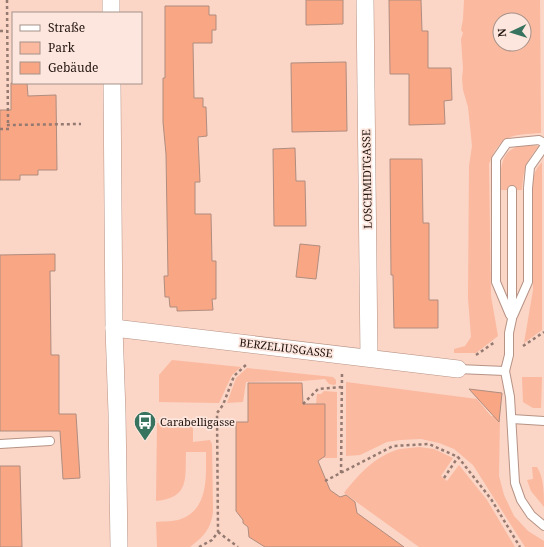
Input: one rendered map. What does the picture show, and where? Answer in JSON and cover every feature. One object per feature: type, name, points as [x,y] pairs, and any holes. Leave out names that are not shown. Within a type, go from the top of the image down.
[{"type":"street","points":[[111,0],[111,12]]},
{"type":"street","name":"LOSCHMIDTGASSE","points":[[365,0],[369,358]]},
{"type":"street","points":[[112,84],[114,328],[118,420],[120,547]]},
{"type":"street","name":"BERZELIUSGASSE","points":[[114,328],[458,369]]},
{"type":"lane","points":[[512,319],[496,282],[496,160],[507,143],[539,140],[544,143]]},
{"type":"lane","points":[[544,147],[530,167],[528,188],[528,282],[512,319],[509,333],[509,355],[505,371],[512,419],[511,435],[515,482],[521,500],[531,515],[544,526]]},
{"type":"lane","points":[[512,190],[512,319]]},
{"type":"lane","points":[[458,369],[505,371]]},
{"type":"lane","points":[[512,419],[544,421]]},
{"type":"lane","points":[[0,444],[50,441]]},
{"type":"path","points":[[0,129],[9,129],[7,0]]},
{"type":"path","points":[[0,31],[7,31]]},
{"type":"path","points":[[8,125],[81,124]]},
{"type":"path","points":[[509,355],[544,332]]},
{"type":"path","points":[[458,369],[509,333]]},
{"type":"path","points":[[199,547],[212,540],[218,532],[217,413],[223,405],[234,376],[248,364],[253,344]]},
{"type":"path","points":[[341,473],[342,355]]},
{"type":"path","points":[[303,404],[318,389],[341,387]]},
{"type":"path","points":[[325,481],[393,446],[429,444],[458,457],[492,499],[520,547]]},
{"type":"path","points":[[444,478],[458,457]]},
{"type":"path","points":[[218,532],[238,547]]},
{"type":"green space","points":[[464,0],[540,0],[541,133],[522,134],[508,138],[498,147],[489,164],[491,296],[498,336],[476,353],[454,353],[454,349],[465,346],[471,337],[468,298],[469,166],[472,146],[468,107],[463,90],[461,39],[463,33],[461,30]]},
{"type":"green space","points":[[520,146],[539,146],[526,166],[522,190],[501,190],[501,173],[505,156],[514,148]]},
{"type":"green space","points":[[542,162],[542,330],[524,343],[533,290],[533,177],[537,168]]},
{"type":"green space","points":[[172,360],[241,367],[232,375],[219,403],[159,402],[159,375]]},
{"type":"green space","points":[[247,368],[333,377],[336,380],[336,384],[329,384],[325,379],[246,382],[243,402],[227,403],[236,378]]},
{"type":"green space","points":[[522,377],[542,377],[541,408],[533,408],[523,402]]},
{"type":"green space","points":[[346,382],[477,399],[491,416],[500,417],[499,476],[504,495],[514,516],[528,531],[544,541],[544,547],[525,547],[473,465],[454,449],[439,443],[421,439],[400,440],[387,442],[360,455],[346,456]]},
{"type":"green space","points":[[324,391],[337,392],[337,458],[322,458],[325,456],[325,407],[322,404],[316,404],[317,394],[321,394]]},
{"type":"green space","points":[[157,423],[193,423],[193,442],[210,440],[212,444],[212,518],[206,532],[190,547],[157,547],[156,522],[181,519],[197,508],[204,491],[206,452],[186,452],[185,478],[180,491],[175,496],[156,501]]},
{"type":"green space","points":[[419,447],[434,449],[453,458],[441,476],[447,481],[459,465],[487,500],[515,547],[419,547],[344,493],[368,466],[383,456],[400,449]]},
{"type":"green space","points":[[532,467],[537,467],[541,476],[544,492],[544,507],[531,491],[527,480],[533,479]]},
{"type":"building","points":[[306,0],[343,0],[343,24],[306,25]]},
{"type":"building","points":[[389,0],[421,0],[422,31],[428,31],[428,68],[451,68],[452,100],[444,101],[445,124],[409,125],[409,74],[390,74]]},
{"type":"building","points":[[165,6],[209,6],[209,15],[216,15],[216,30],[212,30],[212,43],[193,43],[194,98],[203,98],[203,107],[206,107],[207,136],[198,137],[200,182],[195,182],[195,214],[211,214],[212,261],[216,261],[216,299],[212,299],[213,310],[177,311],[177,307],[170,307],[169,297],[165,297],[164,276],[168,276],[166,154],[163,122],[163,78],[165,78]]},
{"type":"building","points":[[346,62],[347,131],[292,132],[291,63]]},
{"type":"building","points":[[11,83],[27,84],[28,96],[56,95],[57,170],[38,170],[38,175],[20,175],[20,180],[0,180],[0,110],[11,110]]},
{"type":"building","points":[[295,148],[296,181],[305,181],[306,226],[274,226],[273,149]]},
{"type":"building","points":[[390,159],[422,159],[423,223],[429,223],[429,300],[438,300],[438,328],[394,328],[393,275],[391,275]]},
{"type":"building","points":[[300,244],[320,246],[316,279],[296,277]]},
{"type":"building","points":[[55,254],[55,271],[50,271],[51,355],[59,355],[59,414],[76,414],[80,478],[63,479],[60,431],[0,431],[0,255]]},
{"type":"building","points":[[248,383],[302,383],[303,404],[325,404],[325,456],[318,461],[330,490],[340,497],[346,495],[355,502],[357,513],[404,547],[265,547],[249,537],[248,527],[243,523],[243,520],[236,511],[236,422],[248,422]]},
{"type":"building","points":[[469,389],[502,393],[499,422]]},
{"type":"building","points":[[0,466],[20,466],[22,547],[0,547]]},
{"type":"place","name":"Carabelligasse","points":[[145,442]]}]
